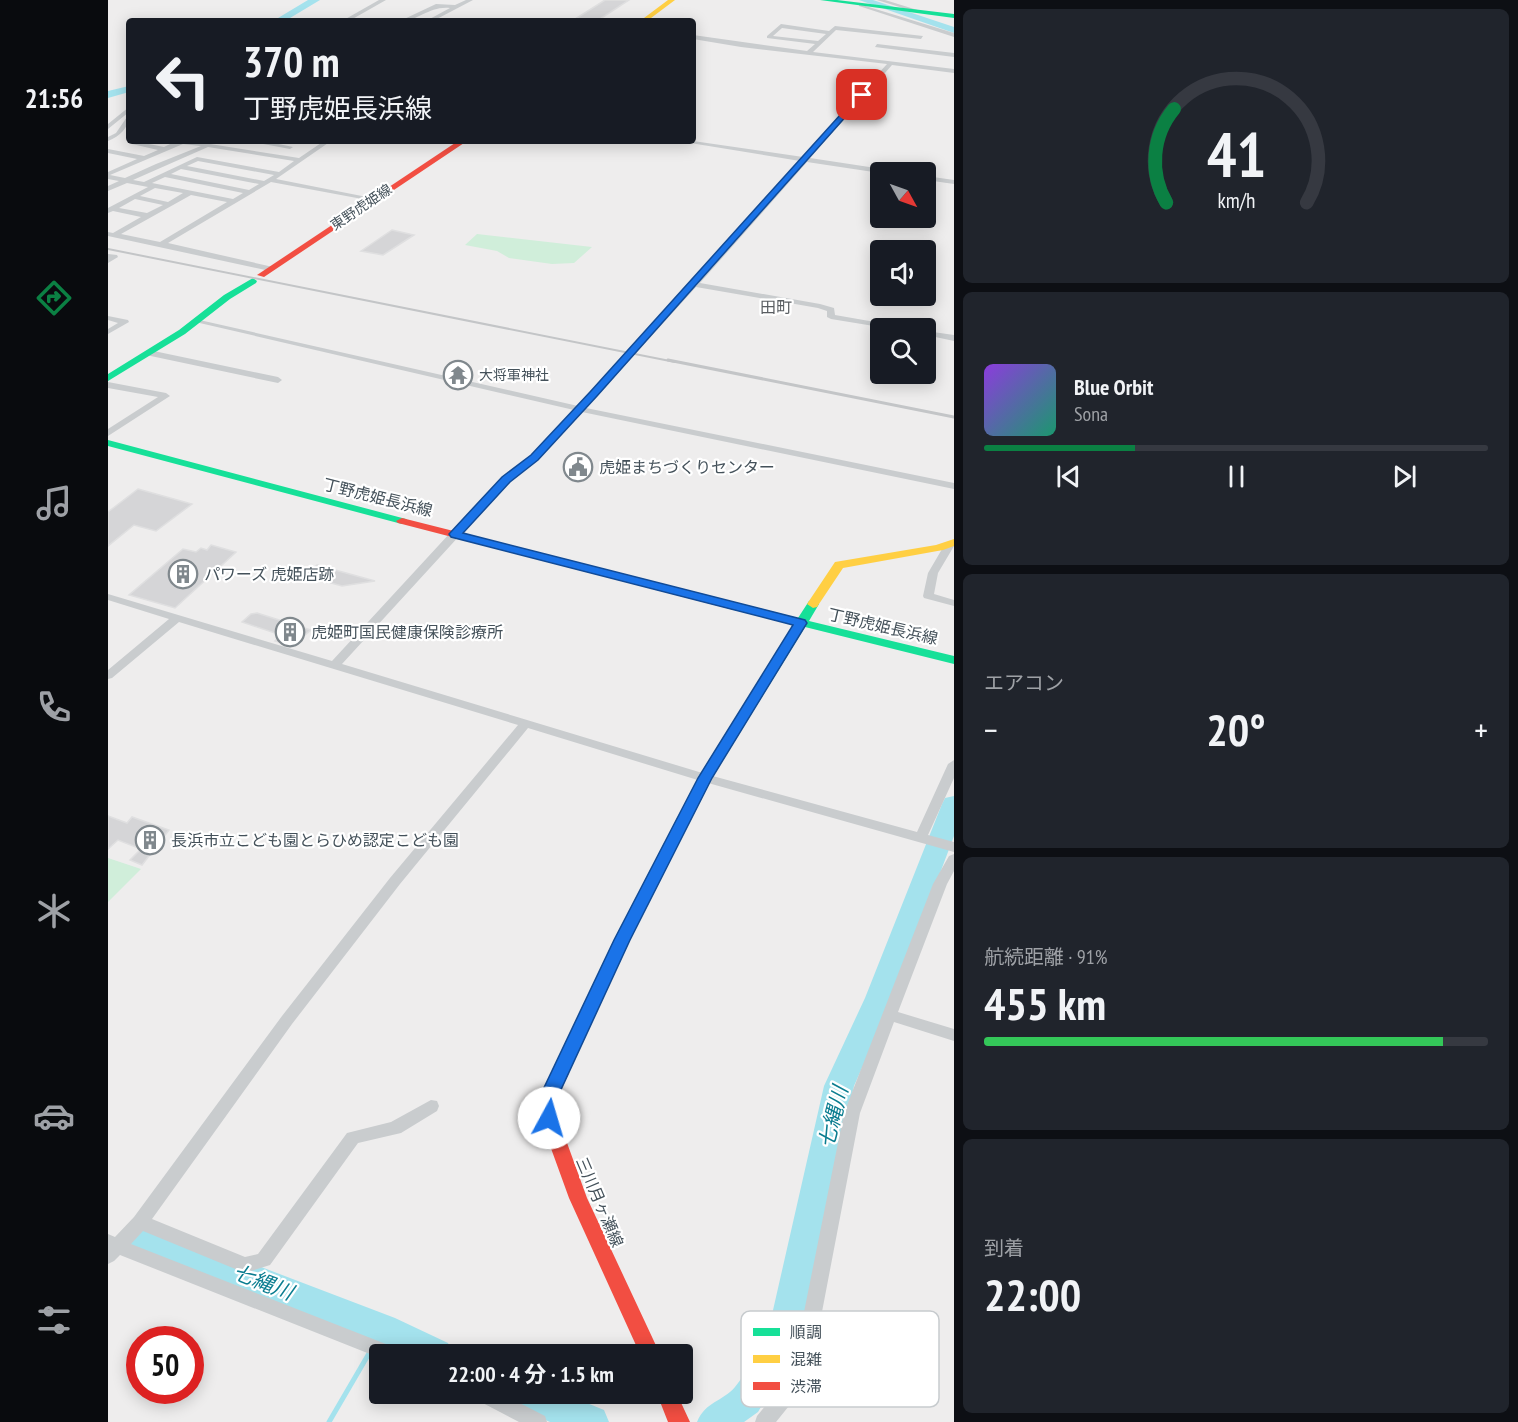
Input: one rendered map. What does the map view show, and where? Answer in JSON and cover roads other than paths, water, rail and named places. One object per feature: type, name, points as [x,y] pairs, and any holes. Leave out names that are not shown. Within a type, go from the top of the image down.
[{"type":"main road","points":[[647,18],[672,0]]},
{"type":"main road","points":[[824,0],[860,4],[916,15],[954,16]]},
{"type":"main road","name":"東野虎姫線","points":[[108,378],[149,353],[456,144]]},
{"type":"main road","name":"丁野虎姫長浜線","points":[[108,443],[176,463],[800,623],[954,660]]},
{"type":"main road","name":"三川月ヶ瀬線","points":[[645,1344],[578,1198],[549,1118],[550,1094],[622,940],[705,778],[800,623],[839,565],[951,544]]},
{"type":"main road","points":[[672,1404],[679,1422]]},
{"type":"street","points":[[350,18],[383,0]]},
{"type":"street","points":[[435,18],[470,0]]},
{"type":"street","points":[[880,0],[916,15],[931,27],[951,34]]},
{"type":"street","points":[[410,18],[438,5],[456,7]]},
{"type":"street","points":[[860,59],[916,15]]},
{"type":"street","points":[[820,43],[769,37],[781,26],[831,33]]},
{"type":"street","points":[[885,40],[919,40],[931,27]]},
{"type":"street","points":[[809,53],[835,28],[891,35],[954,48]]},
{"type":"street","points":[[942,39],[951,34]]},
{"type":"street","points":[[696,37],[954,71]]},
{"type":"street","points":[[877,46],[954,55]]},
{"type":"street","points":[[920,66],[937,46]]},
{"type":"street","points":[[868,53],[954,63]]},
{"type":"street","points":[[334,666],[506,480],[534,458],[580,409],[891,63]]},
{"type":"street","points":[[108,127],[126,112]]},
{"type":"street","points":[[118,134],[126,121]]},
{"type":"street","points":[[108,139],[126,127]]},
{"type":"street","points":[[118,134],[126,135]]},
{"type":"street","points":[[696,143],[870,169]]},
{"type":"street","points":[[139,144],[164,149]]},
{"type":"street","points":[[108,175],[175,144]]},
{"type":"street","points":[[198,144],[300,160]]},
{"type":"street","points":[[108,189],[158,165],[212,144]]},
{"type":"street","points":[[233,149],[244,144]]},
{"type":"street","points":[[270,144],[290,147]]},
{"type":"street","points":[[276,156],[295,144]]},
{"type":"street","points":[[161,244],[267,182],[324,144]]},
{"type":"street","points":[[108,151],[144,158]]},
{"type":"street","points":[[146,184],[197,159],[280,174]]},
{"type":"street","points":[[108,164],[124,167]]},
{"type":"street","points":[[181,167],[373,199]]},
{"type":"street","points":[[108,175],[126,181],[233,201]]},
{"type":"street","points":[[165,175],[249,192]]},
{"type":"street","points":[[936,179],[954,182]]},
{"type":"street","points":[[110,210],[154,186]]},
{"type":"street","points":[[111,235],[189,193]]},
{"type":"street","points":[[133,197],[169,204]]},
{"type":"street","points":[[110,210],[149,216]]},
{"type":"street","points":[[111,235],[161,244],[261,275]]},
{"type":"street","points":[[108,256],[114,257],[108,261]]},
{"type":"street","points":[[692,284],[820,306],[831,310],[831,317],[870,323]]},
{"type":"street","points":[[108,318],[125,322],[108,332]]},
{"type":"street","points":[[195,321],[580,409],[954,486]]},
{"type":"street","points":[[936,335],[954,338]]},
{"type":"street","points":[[149,353],[278,380]]},
{"type":"street","points":[[108,385],[166,396],[108,433]]},
{"type":"street","points":[[951,544],[933,573],[928,596],[954,603]]},
{"type":"street","points":[[108,597],[705,778],[954,847]]},
{"type":"street","points":[[108,676],[177,618]]},
{"type":"street","points":[[369,1346],[111,1248],[140,1222],[316,983],[395,881],[525,724]]},
{"type":"street","points":[[921,837],[954,764]]},
{"type":"street","points":[[813,1311],[852,1113],[940,884],[954,859]]},
{"type":"street","points":[[889,1015],[954,1035]]},
{"type":"street","points":[[140,1222],[245,1265],[264,1260],[353,1137],[395,1128],[431,1106]]},
{"type":"street","points":[[503,1404],[538,1422]]},
{"type":"street","points":[[764,1422],[776,1407]]},
{"type":"waterway","points":[[283,18],[315,0]]},
{"type":"waterway","points":[[864,0],[954,30]]},
{"type":"waterway","points":[[108,95],[126,90]]},
{"type":"waterway","name":"七縄川","points":[[790,1311],[839,1086],[879,998],[954,804]]},
{"type":"waterway","name":"七縄川","points":[[143,1236],[383,1329],[415,1344]]},
{"type":"waterway","name":"七縄川","points":[[374,1343],[383,1329]]},
{"type":"waterway","name":"七縄川","points":[[329,1422],[369,1353]]},
{"type":"waterway","name":"七縄川","points":[[549,1404],[591,1422]]},
{"type":"waterway","name":"七縄川","points":[[715,1422],[741,1404]]},
{"type":"railway","points":[[108,249],[675,362]]},
{"type":"railway","points":[[668,360],[954,417]]},
{"type":"place","name":"大将軍神社","points":[[458,375]]},
{"type":"place","name":"虎姫まちづくりセンター","points":[[578,467]]},
{"type":"place","name":"パワーズ 虎姫店跡","points":[[183,574]]},
{"type":"place","name":"虎姫町国民健康保険診療所","points":[[290,632]]},
{"type":"place","name":"長浜市立こども園とらひめ認定こども園","points":[[150,840]]},
{"type":"district","name":"田町","points":[[776,307]]}]
